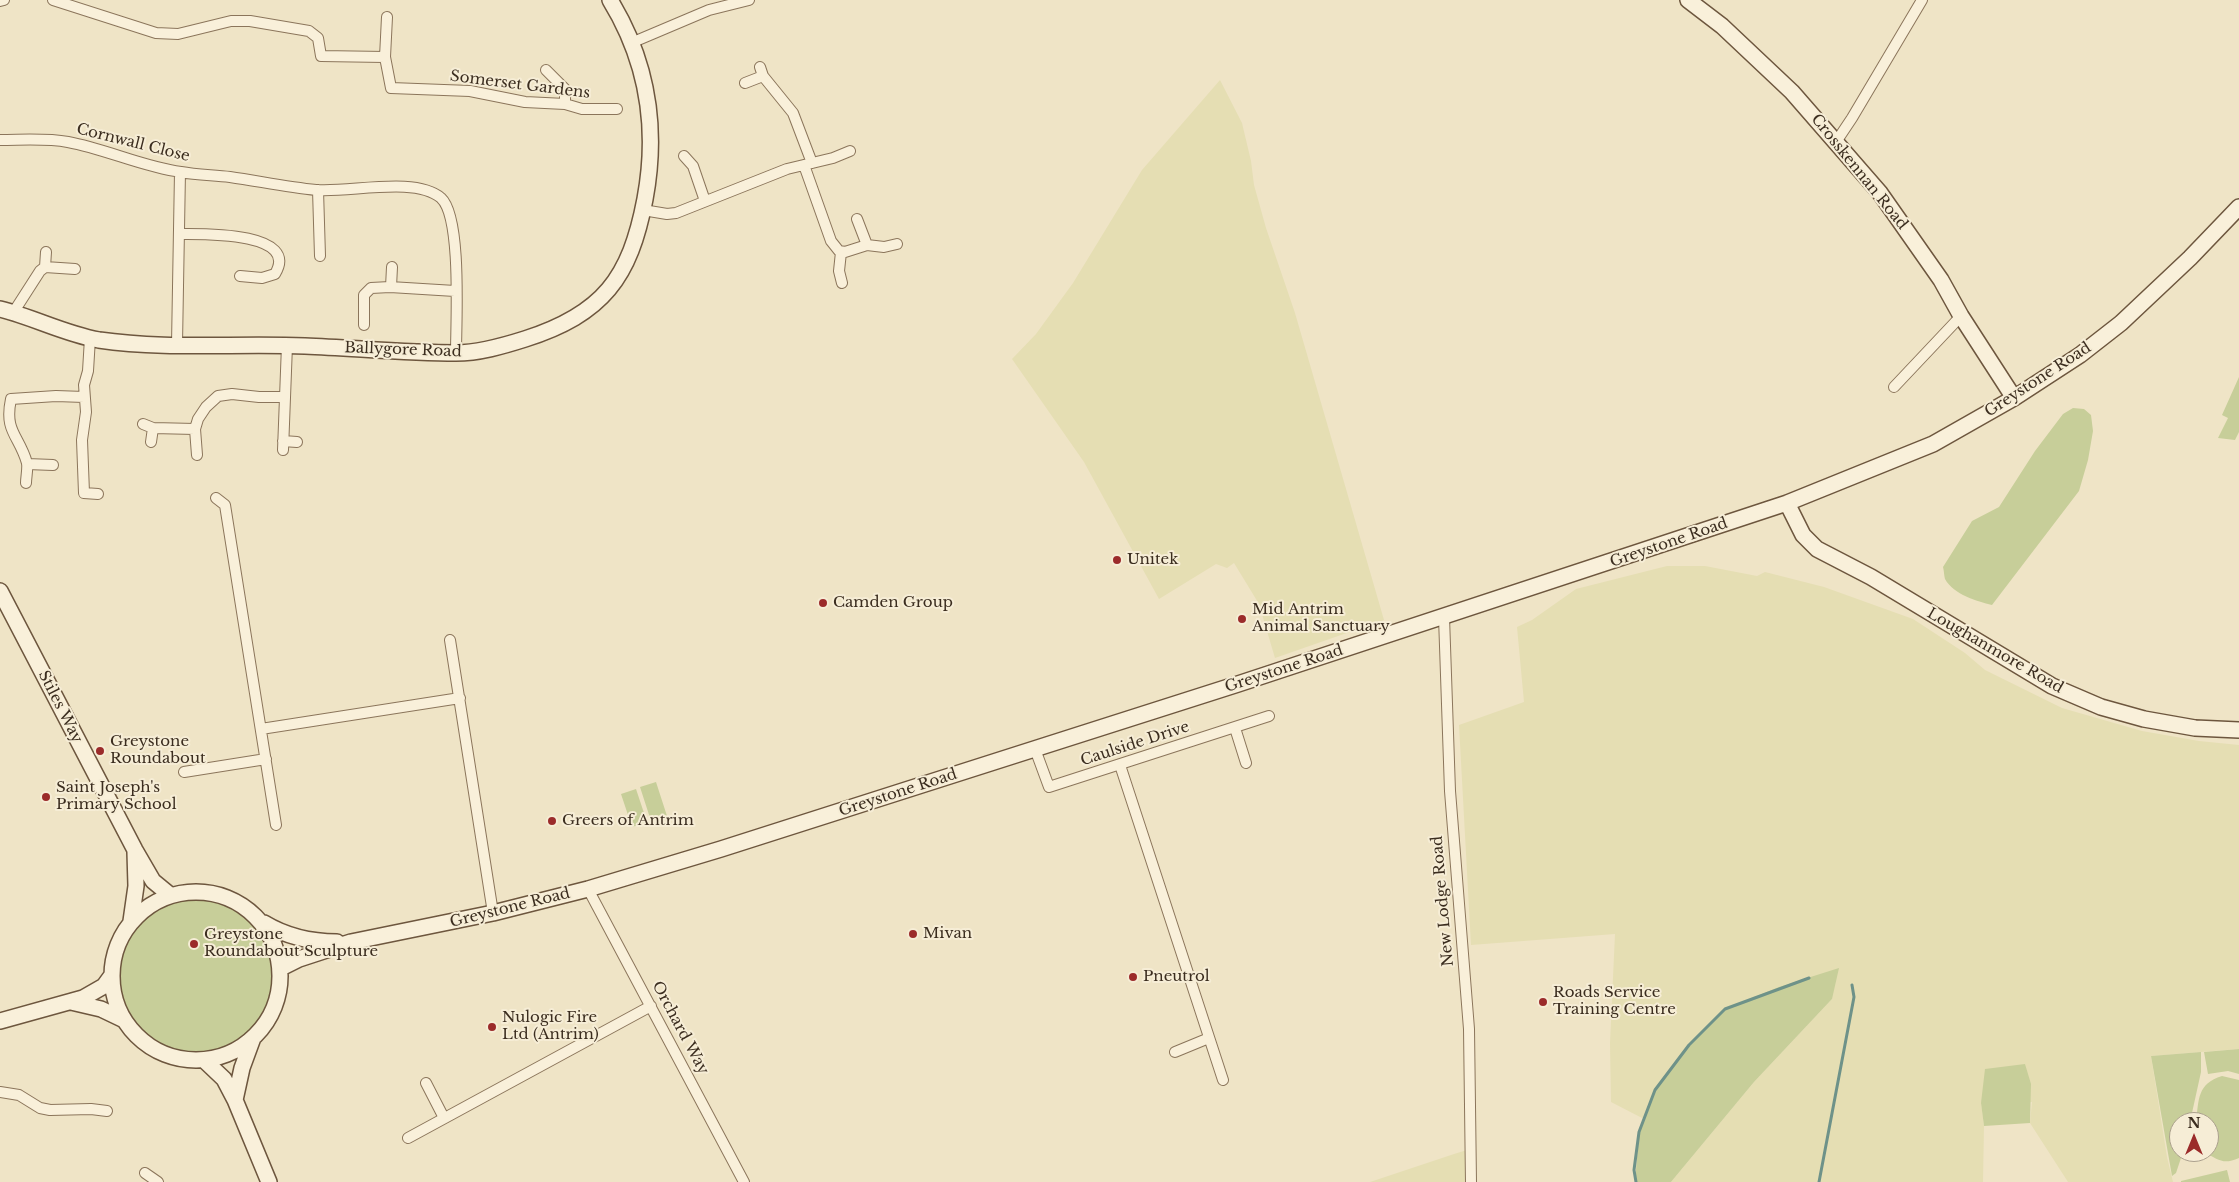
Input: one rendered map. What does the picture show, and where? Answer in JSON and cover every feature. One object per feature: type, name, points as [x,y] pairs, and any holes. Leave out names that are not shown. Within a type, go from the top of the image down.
[{"type":"main road","name":"Ballygore Road","points":[[7,311],[90,338],[137,343],[287,345],[456,353],[487,349],[537,335],[563,324],[589,308],[607,291],[626,263],[635,244],[643,210],[650,164],[651,125],[644,84],[631,43],[610,0]]},
{"type":"main road","name":"Crosskennan Road","points":[[1688,0],[1722,26],[1773,74],[1880,193],[1940,280],[2014,398]]},
{"type":"main road","name":"Greystone Road","points":[[2208,238],[2239,193]]},
{"type":"main road","name":"Greystone Road","points":[[281,968],[351,942],[493,913],[588,889],[1035,749],[1444,617],[1787,503],[1933,444],[2014,398],[2080,355],[2121,323],[2190,258],[2239,207]]},
{"type":"main road","name":"Loughanmore Road","points":[[1787,503],[1803,536],[1817,549],[1871,577],[2052,686],[2101,707],[2144,719],[2195,728],[2239,730]]},
{"type":"main road","name":"Stiles Way","points":[[0,591],[135,850],[153,881],[170,895]]},
{"type":"main road","name":"Stiles Way","points":[[131,921],[136,886],[135,850]]},
{"type":"main road","points":[[190,891],[211,892],[230,898],[248,908],[263,922],[275,944],[281,968],[277,1002],[267,1022],[253,1038],[239,1049],[222,1056],[204,1060],[178,1058],[159,1051],[142,1040],[124,1020],[115,998],[112,975],[117,947],[131,921],[149,905],[170,895],[190,891]]},
{"type":"main road","name":"Greystone Road","points":[[263,922],[279,932],[299,938],[318,942],[351,942]]},
{"type":"main road","points":[[0,1020],[68,1002],[96,991],[104,986],[112,975]]},
{"type":"main road","points":[[68,1002],[101,1009],[124,1020]]},
{"type":"main road","points":[[235,1100],[242,1068],[253,1038]]},
{"type":"main road","points":[[204,1060],[220,1073],[235,1100],[269,1182]]},
{"type":"street","points":[[0,1],[4,0]]},
{"type":"street","points":[[53,0],[156,34],[178,34],[217,23],[250,21],[312,32],[318,38],[321,56],[385,57],[387,17]]},
{"type":"street","points":[[631,43],[713,4],[749,0]]},
{"type":"street","points":[[1836,142],[1922,0]]},
{"type":"street","name":"Somerset Gardens","points":[[385,57],[391,88],[470,91],[525,102],[565,104],[582,109],[617,109]]},
{"type":"street","points":[[546,70],[565,90],[565,104]]},
{"type":"street","points":[[745,83],[762,72],[793,113],[828,234],[836,248],[841,252],[851,251],[867,245],[884,247],[897,244]]},
{"type":"street","name":"Cornwall Close","points":[[0,140],[66,142],[180,172],[318,190],[414,187],[432,192],[442,199],[448,207],[452,220],[456,249],[456,353]]},
{"type":"street","points":[[643,210],[673,214],[787,169],[850,151]]},
{"type":"street","points":[[684,156],[693,166],[705,201]]},
{"type":"street","points":[[178,344],[180,172]]},
{"type":"street","points":[[318,190],[320,256]]},
{"type":"street","points":[[857,219],[867,245]]},
{"type":"street","points":[[179,234],[240,238],[262,242],[273,248],[278,262],[275,274],[262,278],[240,276]]},
{"type":"street","points":[[45,267],[46,252]]},
{"type":"street","points":[[841,252],[839,271],[842,283]]},
{"type":"street","points":[[7,311],[45,267],[75,269]]},
{"type":"street","points":[[391,287],[392,267]]},
{"type":"street","points":[[364,325],[364,295],[371,288],[455,290]]},
{"type":"street","points":[[1894,388],[1961,316]]},
{"type":"street","points":[[90,338],[84,397],[86,412],[82,440],[84,493],[98,494]]},
{"type":"street","points":[[287,345],[283,446],[298,442]]},
{"type":"street","points":[[197,455],[195,429],[198,419],[206,406],[218,396],[232,394],[284,397]]},
{"type":"street","points":[[26,483],[27,464],[11,428],[8,414],[11,398],[84,397]]},
{"type":"street","points":[[150,442],[148,426],[195,429]]},
{"type":"street","points":[[27,464],[53,465]]},
{"type":"street","points":[[216,498],[225,505],[276,825]]},
{"type":"street","name":"New Lodge Road","points":[[1444,617],[1450,791],[1468,1029],[1471,1182]]},
{"type":"street","points":[[450,640],[493,913]]},
{"type":"street","points":[[261,729],[460,698]]},
{"type":"street","name":"Caulside Drive","points":[[1035,749],[1049,787],[1269,716]]},
{"type":"street","points":[[1235,728],[1246,764]]},
{"type":"street","points":[[184,772],[266,759]]},
{"type":"street","points":[[1120,765],[1223,1080]]},
{"type":"street","name":"Orchard Way","points":[[588,889],[744,1182]]},
{"type":"street","points":[[408,1138],[650,1006]]},
{"type":"street","points":[[1175,1052],[1209,1038]]},
{"type":"street","points":[[426,1083],[444,1118]]},
{"type":"street","points":[[0,1092],[19,1095],[40,1108],[50,1110],[91,1109],[107,1111]]},
{"type":"street","points":[[145,1173],[158,1182]]},
{"type":"shaded area","points":[[1220,80],[1242,123],[1251,161],[1254,185],[1266,228],[1295,313],[1384,620],[1275,658],[1259,604],[1234,563],[1227,568],[1216,564],[1159,599],[1084,462],[1012,359],[1036,334],[1073,283],[1142,170]]},
{"type":"shaded area","points":[[1667,566],[1705,566],[1757,576],[1765,572],[1824,587],[1913,619],[1965,653],[1985,670],[2062,708],[2142,731],[2199,741],[2239,745],[2239,1049],[2151,1056],[2167,1157],[2173,1182],[2068,1182],[2030,1123],[2032,1102],[1981,1102],[1984,1126],[1983,1182],[1671,1182],[1754,1082],[1832,999],[1655,1090],[1644,1119],[1611,1102],[1610,1043],[1615,934],[1471,945],[1459,725],[1524,702],[1517,627],[1532,620],[1576,589]]},
{"type":"shaded area","points":[[1467,1150],[1467,1182],[1370,1182],[1454,1154]]},
{"type":"green space","points":[[2239,377],[2239,432],[2235,440],[2218,438],[2228,418],[2222,415]]},
{"type":"green space","points":[[2073,408],[2084,409],[2091,415],[2093,431],[2088,460],[2079,491],[1992,605],[1960,593],[1949,585],[1945,579],[1943,567],[1972,521],[1999,507],[2035,451],[2063,414]]},
{"type":"green space","points":[[656,782],[667,816],[651,821],[640,787]]},
{"type":"green space","points":[[636,789],[647,822],[632,827],[621,794]]},
{"type":"green space","points":[[196,897],[226,903],[239,910],[251,920],[261,932],[268,945],[274,975],[268,1005],[261,1018],[251,1030],[239,1040],[226,1047],[196,1053],[166,1047],[153,1040],[141,1030],[131,1018],[124,1005],[118,975],[124,945],[131,932],[141,920],[153,910],[166,903]]},
{"type":"green space","points":[[1839,968],[1832,999],[1754,1082],[1671,1182],[1635,1182],[1639,1132],[1655,1090],[1689,1045],[1725,1009],[1779,987]]},
{"type":"green space","points":[[2239,1049],[2239,1074],[2228,1071],[2208,1074],[2204,1052]]},
{"type":"green space","points":[[2201,1052],[2201,1072],[2192,1112],[2169,1112],[2169,1159],[2151,1056]]},
{"type":"green space","points":[[2025,1064],[2031,1084],[2030,1123],[1984,1126],[1981,1103],[1985,1069]]},
{"type":"green space","points":[[2222,1076],[2239,1080],[2239,1158],[2229,1161],[2219,1160],[2219,1112],[2197,1112],[2201,1093],[2208,1083]]},
{"type":"green space","points":[[2170,1162],[2180,1162],[2176,1173],[2172,1176]]},
{"type":"green space","points":[[2227,1170],[2230,1182],[2181,1182],[2181,1181]]},
{"type":"waterway","points":[[1636,1182],[1634,1170],[1639,1132],[1655,1090],[1689,1045],[1725,1009],[1809,978]]},
{"type":"waterway","points":[[1819,1182],[1854,997],[1852,985]]},
{"type":"place","name":"Unitek","points":[[1117,560]]},
{"type":"place","name":"Camden Group","points":[[823,603]]},
{"type":"place","name":"Mid Antrim Animal Sanctuary","points":[[1242,619]]},
{"type":"place","name":"Greystone Roundabout","points":[[100,751]]},
{"type":"place","name":"Saint Joseph's Primary School","points":[[46,797]]},
{"type":"place","name":"Greers of Antrim","points":[[552,821]]},
{"type":"place","name":"Mivan","points":[[913,934]]},
{"type":"place","name":"Greystone Roundabout Sculpture","points":[[194,944]]},
{"type":"place","name":"Pneutrol","points":[[1133,977]]},
{"type":"place","name":"Roads Service Training Centre","points":[[1543,1002]]},
{"type":"place","name":"Nulogic Fire Ltd (Antrim)","points":[[492,1027]]}]
